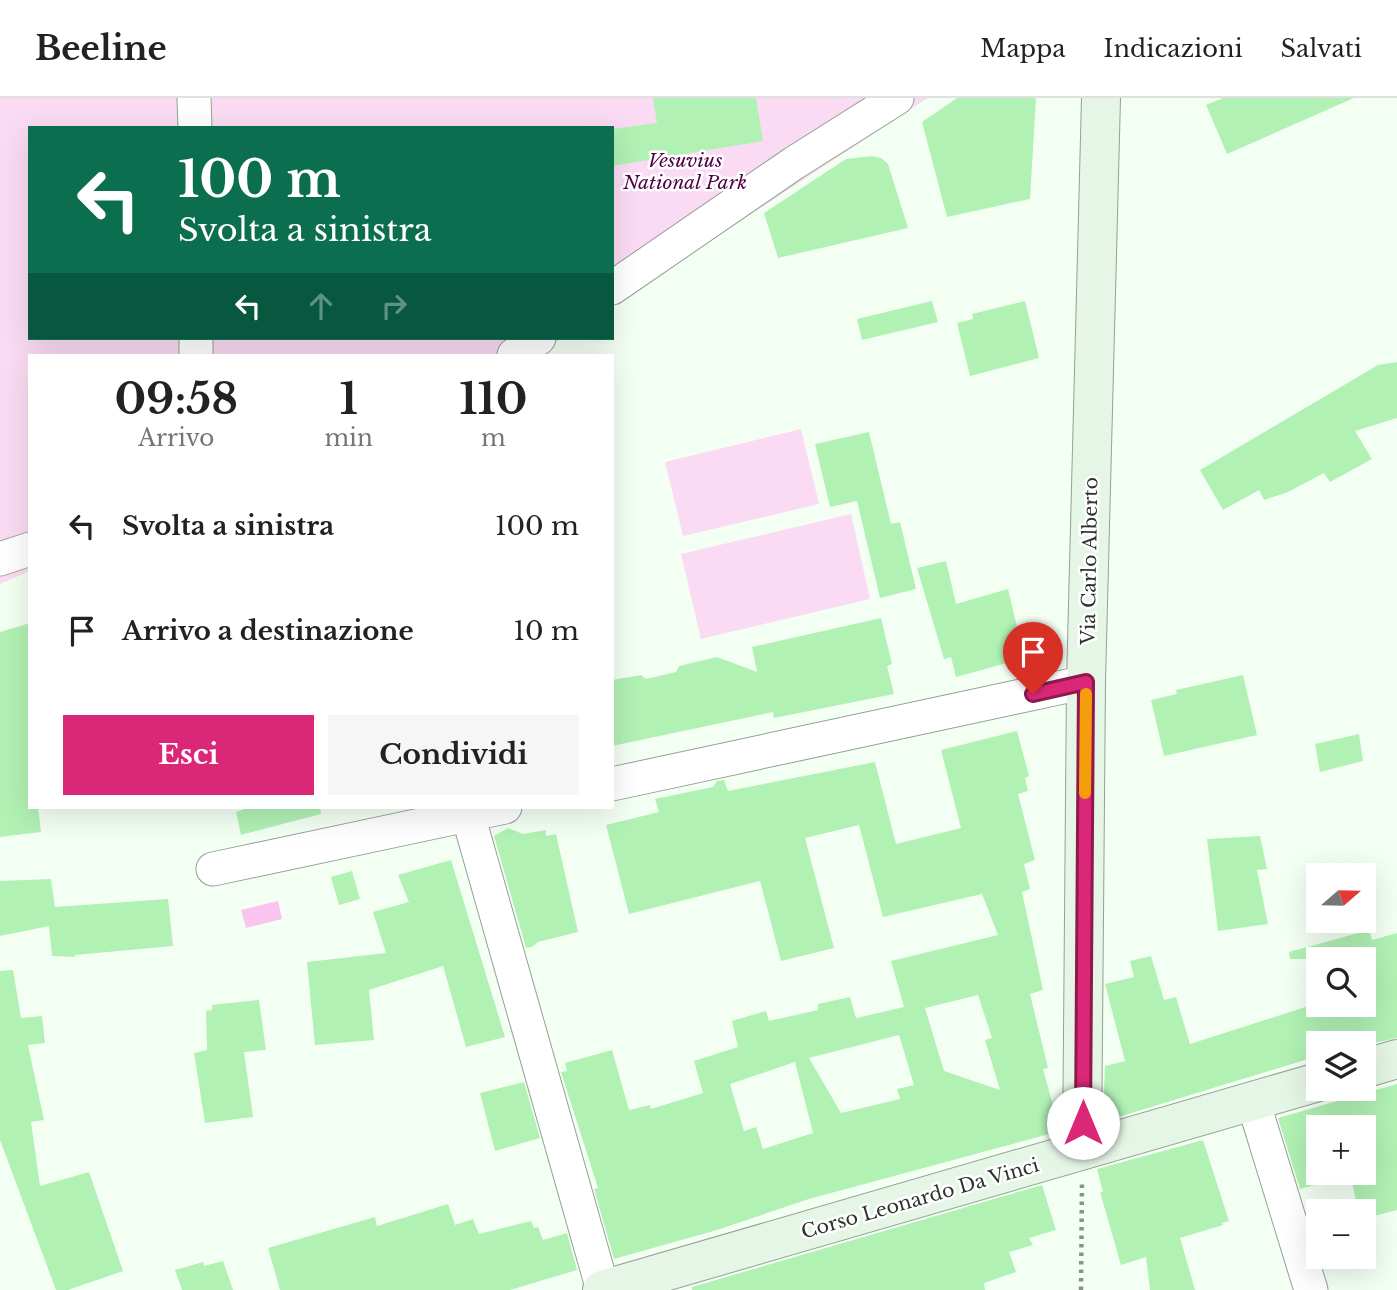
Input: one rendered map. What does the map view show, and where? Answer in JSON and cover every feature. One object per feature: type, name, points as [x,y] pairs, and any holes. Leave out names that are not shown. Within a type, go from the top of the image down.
[{"type":"street","points":[[194,98],[195,126]]},
{"type":"street","points":[[614,287],[794,163],[897,98]]},
{"type":"street","name":"Via Carlo Alberto","points":[[1082,1150],[1086,682],[1101,98]]},
{"type":"street","points":[[516,354],[537,340]]},
{"type":"street","points":[[0,559],[28,550]]},
{"type":"street","points":[[614,784],[1086,682]]},
{"type":"street","points":[[213,869],[496,809]]},
{"type":"street","points":[[468,815],[603,1290]]},
{"type":"street","points":[[1376,1065],[1397,1059]]},
{"type":"street","name":"Corso Leonardo Da Vinci","points":[[603,1290],[1306,1086]]},
{"type":"street","points":[[1253,1101],[1311,1290]]},
{"type":"path","points":[[1081,1290],[1082,1150]]},
{"type":"green space","name":"Vesuvius National Park","points":[[0,98],[928,98],[614,304],[614,126],[28,126],[28,340],[559,340],[537,354],[28,354],[28,572],[0,584]]},
{"type":"green space","points":[[801,429],[819,504],[683,536],[665,462]]},
{"type":"green space","points":[[851,514],[870,599],[701,639],[681,554]]},
{"type":"shaded area","points":[[278,901],[282,919],[246,928],[241,910]]},
{"type":"building","points":[[653,98],[756,98],[763,141],[614,166],[614,129],[657,123]]},
{"type":"building","points":[[957,98],[1036,98],[1030,199],[947,217],[922,122]]},
{"type":"building","points":[[1223,98],[1354,98],[1227,154],[1206,105]]},
{"type":"building","points":[[872,156],[881,158],[888,164],[908,228],[778,258],[764,213],[846,159]]},
{"type":"building","points":[[932,301],[938,322],[862,340],[857,319]]},
{"type":"building","points":[[1025,301],[1039,358],[970,376],[957,323],[973,319],[972,314]]},
{"type":"building","points":[[1397,362],[1397,418],[1355,431],[1372,459],[1330,482],[1324,473],[1288,492],[1264,500],[1259,490],[1223,510],[1200,470],[1378,365]]},
{"type":"building","points":[[869,432],[891,524],[900,522],[916,589],[880,598],[857,501],[830,507],[815,444]]},
{"type":"building","points":[[946,561],[956,604],[1008,589],[1022,659],[956,677],[951,657],[944,659],[917,568]]},
{"type":"building","points":[[881,618],[892,664],[887,666],[894,694],[774,718],[773,712],[614,746],[614,680],[641,675],[646,679],[676,672],[679,666],[717,657],[757,672],[752,647]]},
{"type":"building","points":[[28,624],[28,809],[38,809],[41,832],[0,837],[0,632]]},
{"type":"building","points":[[1243,675],[1257,735],[1164,756],[1151,700],[1177,694],[1176,690]]},
{"type":"building","points":[[1017,731],[1029,776],[1025,778],[1028,791],[1018,794],[1035,860],[1024,864],[1030,889],[1022,892],[1043,990],[1030,994],[1048,1068],[1043,1069],[1060,1131],[809,1199],[717,1230],[614,1259],[594,1189],[598,1188],[561,1072],[567,1071],[565,1063],[612,1050],[629,1110],[650,1105],[651,1109],[703,1093],[694,1061],[738,1047],[732,1021],[766,1011],[769,1021],[818,1010],[818,1004],[850,997],[856,1018],[904,1007],[891,961],[998,935],[982,894],[883,917],[859,825],[805,838],[834,948],[781,961],[760,881],[629,914],[606,825],[659,812],[655,799],[713,787],[717,781],[724,780],[728,791],[875,762],[896,844],[961,828],[941,750]],"holes":[[[978,995],[992,1038],[985,1040],[1000,1090],[944,1071],[925,1008]],[[899,1035],[914,1085],[897,1089],[900,1099],[841,1113],[809,1058]],[[795,1062],[813,1133],[763,1149],[756,1127],[744,1131],[730,1084]]]},
{"type":"building","points":[[1359,734],[1363,761],[1320,772],[1315,744]]},
{"type":"building","points":[[244,809],[320,809],[321,814],[241,835],[236,812]]},
{"type":"building","points":[[508,828],[523,834],[546,830],[546,836],[556,834],[578,932],[538,942],[526,948],[494,836]]},
{"type":"building","points":[[1260,836],[1267,869],[1257,870],[1268,924],[1218,931],[1207,839]]},
{"type":"building","points":[[451,860],[505,1037],[466,1047],[443,966],[369,990],[374,1040],[315,1045],[307,962],[386,953],[373,912],[409,902],[398,875]]},
{"type":"building","points":[[352,871],[360,899],[339,905],[331,877]]},
{"type":"building","points":[[51,879],[55,907],[168,899],[173,946],[75,957],[52,956],[49,926],[0,936],[0,881]]},
{"type":"building","points":[[1358,933],[1370,933],[1372,940],[1397,933],[1397,1038],[1376,1043],[1376,1031],[1306,1031],[1306,1060],[1112,1119],[1104,1093],[1105,1066],[1125,1061],[1105,984],[1134,977],[1130,961],[1151,956],[1164,1000],[1176,997],[1190,1044],[1306,1007],[1306,1017],[1376,1017],[1376,947],[1307,947]]},
{"type":"building","points":[[1306,947],[1306,959],[1290,959],[1289,952]]},
{"type":"building","points":[[13,970],[21,1018],[42,1016],[45,1043],[28,1045],[44,1120],[31,1122],[40,1186],[89,1172],[123,1271],[68,1290],[56,1290],[0,1140],[0,971]]},
{"type":"building","points":[[259,1000],[266,1050],[244,1052],[253,1117],[205,1123],[194,1053],[207,1050],[206,1011],[212,1010],[212,1005]]},
{"type":"building","points":[[524,1082],[540,1138],[495,1151],[480,1093]]},
{"type":"building","points":[[1397,1084],[1397,1210],[1376,1216],[1376,1199],[1356,1199],[1353,1185],[1376,1185],[1376,1115],[1306,1115],[1306,1185],[1314,1185],[1300,1189],[1278,1118],[1338,1101],[1376,1101],[1376,1090]]},
{"type":"building","points":[[1203,1140],[1229,1221],[1180,1238],[1195,1290],[1150,1290],[1146,1257],[1121,1265],[1100,1192],[1103,1192],[1097,1169]]},
{"type":"building","points":[[1042,1185],[1056,1230],[1029,1238],[1033,1245],[1009,1252],[1016,1272],[984,1283],[985,1290],[692,1290],[692,1287]]},
{"type":"building","points":[[448,1204],[455,1225],[473,1219],[479,1234],[531,1221],[534,1228],[538,1227],[543,1240],[567,1233],[577,1270],[510,1290],[280,1290],[268,1248],[375,1217],[377,1226]]},
{"type":"building","points":[[223,1261],[233,1290],[182,1290],[175,1270],[203,1262],[204,1266]]},
{"type":"slow traffic","points":[[1085,793],[1086,694]]},
{"type":"route","points":[[1033,694],[1086,682],[1083,1123]]}]
